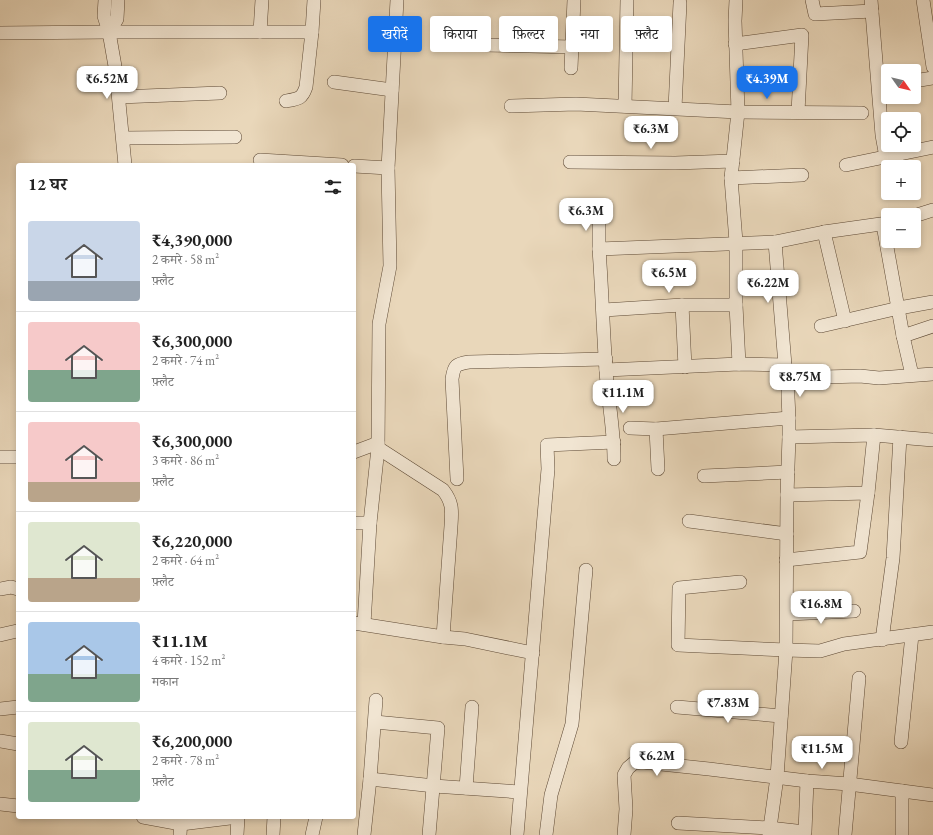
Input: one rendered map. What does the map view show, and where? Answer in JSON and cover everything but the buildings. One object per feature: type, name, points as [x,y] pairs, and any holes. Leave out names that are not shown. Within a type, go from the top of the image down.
[{"type":"street","points":[[105,0],[104,16],[109,32],[119,97],[125,163]]},
{"type":"street","points":[[109,32],[118,19],[118,0]]},
{"type":"street","points":[[260,32],[262,0]]},
{"type":"street","points":[[286,101],[297,99],[304,94],[306,87],[314,0]]},
{"type":"street","points":[[397,0],[388,168],[390,266],[379,324],[378,446],[359,624],[465,639],[533,653]]},
{"type":"street","points":[[573,16],[574,0]]},
{"type":"street","points":[[625,106],[627,0]]},
{"type":"street","points":[[736,0],[735,44],[738,112],[731,178],[736,242],[736,305],[739,364]]},
{"type":"street","points":[[812,0],[814,14],[872,6],[881,71]]},
{"type":"street","points":[[923,0],[933,67]]},
{"type":"street","points":[[675,108],[680,3]]},
{"type":"street","points":[[0,33],[312,32]]},
{"type":"street","points":[[735,44],[802,35],[798,112]]},
{"type":"street","points":[[491,45],[566,47]]},
{"type":"street","points":[[571,68],[572,52]]},
{"type":"street","points":[[921,80],[933,78]]},
{"type":"street","points":[[334,82],[392,90]]},
{"type":"street","points":[[119,97],[220,93]]},
{"type":"street","points":[[511,106],[576,104],[738,112],[862,113]]},
{"type":"street","points":[[883,104],[882,135],[886,158]]},
{"type":"street","points":[[123,138],[235,137]]},
{"type":"street","points":[[846,165],[886,158],[933,147]]},
{"type":"street","points":[[260,160],[297,163]]},
{"type":"street","points":[[570,162],[675,163],[733,160]]},
{"type":"street","points":[[356,166],[388,168]]},
{"type":"street","points":[[731,178],[802,175]]},
{"type":"street","points":[[921,214],[933,210]]},
{"type":"street","points":[[599,215],[599,248],[604,310],[606,364],[614,442],[614,459]]},
{"type":"street","points":[[599,248],[736,242],[775,242],[824,232],[881,225]]},
{"type":"street","points":[[824,232],[845,321]]},
{"type":"street","points":[[769,832],[777,777],[786,650],[786,560],[789,437],[788,378],[785,365],[775,242]]},
{"type":"street","points":[[890,248],[903,336],[912,375]]},
{"type":"street","points":[[821,326],[899,308],[933,302]]},
{"type":"street","points":[[604,310],[682,305],[736,305]]},
{"type":"street","points":[[682,305],[686,367]]},
{"type":"street","points":[[903,336],[933,326]]},
{"type":"street","points":[[457,479],[452,379],[453,370],[458,364],[470,362],[686,367],[739,364],[785,365]]},
{"type":"street","points":[[788,378],[860,376],[879,378],[933,374]]},
{"type":"street","points":[[630,428],[656,429],[789,418]]},
{"type":"street","points":[[656,429],[658,469]]},
{"type":"street","points":[[789,437],[874,435],[933,440]]},
{"type":"street","points":[[786,560],[860,552],[874,435]]},
{"type":"street","points":[[882,640],[893,558],[900,437]]},
{"type":"street","points":[[516,835],[548,469],[547,445],[614,442]]},
{"type":"street","points":[[356,452],[378,446],[442,490],[449,499],[452,509],[452,521],[443,637]]},
{"type":"street","points":[[0,457],[16,457]]},
{"type":"street","points":[[704,476],[788,472]]},
{"type":"street","points":[[787,495],[868,493]]},
{"type":"street","points":[[689,521],[787,534]]},
{"type":"street","points":[[356,524],[370,523]]},
{"type":"street","points":[[546,835],[550,795],[572,724],[586,570]]},
{"type":"street","points":[[740,582],[679,588],[678,645],[820,651],[844,644],[933,632]]},
{"type":"street","points":[[0,589],[16,588]]},
{"type":"street","points":[[787,614],[854,612]]},
{"type":"street","points":[[0,635],[16,631]]},
{"type":"street","points":[[901,742],[912,635]]},
{"type":"street","points":[[845,835],[859,678]]},
{"type":"street","points":[[364,835],[376,700]]},
{"type":"street","points":[[0,709],[16,707]]},
{"type":"street","points":[[466,788],[472,707]]},
{"type":"street","points":[[677,707],[781,716]]},
{"type":"street","points":[[375,722],[438,728],[429,835]]},
{"type":"street","points":[[0,741],[16,744]]},
{"type":"street","points":[[624,835],[626,808],[624,775],[628,768],[634,763],[642,762],[709,769],[807,781],[849,784],[933,795]]},
{"type":"street","points":[[370,779],[434,786],[520,792]]},
{"type":"street","points":[[678,823],[804,834],[807,781]]},
{"type":"street","points":[[902,791],[902,835]]},
{"type":"street","points":[[0,804],[16,806]]},
{"type":"street","points":[[152,819],[181,825],[224,819]]},
{"type":"street","points":[[237,835],[238,819]]},
{"type":"street","points":[[273,835],[274,819]]},
{"type":"street","points":[[314,834],[316,819]]}]
